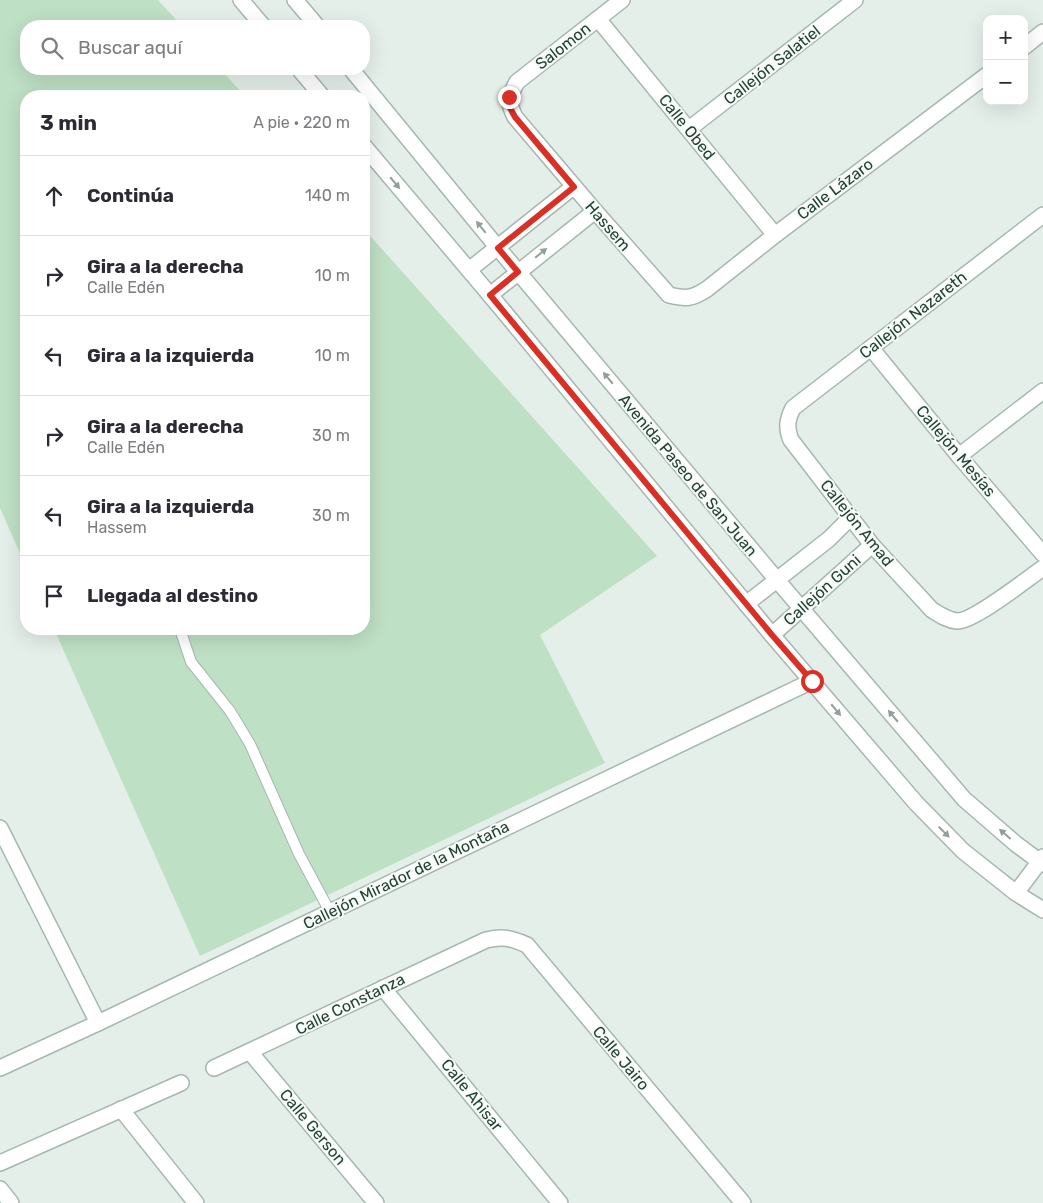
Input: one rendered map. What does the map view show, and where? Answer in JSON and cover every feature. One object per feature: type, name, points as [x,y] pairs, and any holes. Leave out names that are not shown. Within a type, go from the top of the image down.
[{"type":"street","points":[[241,0],[258,20]]},
{"type":"street","points":[[295,0],[312,20]]},
{"type":"street","name":"Salomon","points":[[509,97],[517,82],[622,0]]},
{"type":"street","name":"Callejón Salatiel","points":[[688,129],[856,0]]},
{"type":"street","name":"Calle Obed","points":[[598,18],[775,235]]},
{"type":"street","points":[[1028,44],[1043,32]]},
{"type":"street","points":[[304,75],[317,90]]},
{"type":"street","name":"Avenida Paseo de San Juan","points":[[356,75],[368,90]]},
{"type":"street","name":"Calle Lázaro","points":[[683,298],[696,297],[708,290],[775,235],[983,78]]},
{"type":"street","name":"Avenida Paseo de San Juan","points":[[370,92],[518,272],[964,799],[1016,844],[1042,861]]},
{"type":"street","name":"Hassem","points":[[509,97],[509,106],[515,117],[574,187],[669,295],[683,298]]},
{"type":"street","points":[[370,153],[772,635],[916,804],[963,851],[1016,893],[1043,910]]},
{"type":"street","points":[[469,270],[574,187]]},
{"type":"street","points":[[490,295],[595,211]]},
{"type":"street","name":"Callejón Nazareth","points":[[788,418],[793,408],[1043,216]]},
{"type":"street","name":"Callejón Mesías","points":[[871,348],[959,456],[1043,554]]},
{"type":"street","points":[[959,456],[1043,391]]},
{"type":"street","name":"Callejón Amad","points":[[788,418],[786,429],[791,440],[850,518],[872,545],[932,610],[944,618],[958,621],[972,618],[1043,568]]},
{"type":"street","name":"Callejón Guni","points":[[746,604],[829,539],[850,518]]},
{"type":"street","name":"Callejón Guni","points":[[772,635],[872,545]]},
{"type":"street","name":"Callejón Mirador de la Montaña","points":[[0,1068],[98,1023],[812,681]]},
{"type":"street","points":[[0,828],[6,854],[98,1023]]},
{"type":"street","points":[[1016,893],[1042,861]]},
{"type":"street","name":"Calle Jairo","points":[[486,940],[499,936],[527,945],[742,1203]]},
{"type":"street","name":"Calle Constanza","points":[[214,1068],[486,940]]},
{"type":"street","name":"Calle Ahisar","points":[[383,988],[560,1203]]},
{"type":"street","name":"Calle Gerson","points":[[250,1052],[376,1203]]},
{"type":"street","points":[[0,1163],[181,1083]]},
{"type":"street","points":[[121,1109],[196,1203]]},
{"type":"street","points":[[0,1189],[11,1203]]},
{"type":"lane","points":[[182,635],[191,662],[230,710],[250,744],[299,854],[330,912]]},
{"type":"green space","points":[[0,0],[158,0],[176,20],[20,20],[20,75],[226,75],[239,90],[20,90],[20,553],[0,508]]},
{"type":"green space","points":[[370,236],[657,556],[540,635],[605,763],[200,956],[57,635],[370,635]]},
{"type":"route","points":[[509,97],[509,106],[515,117],[574,187],[498,248],[518,272],[490,295],[812,681]]}]
